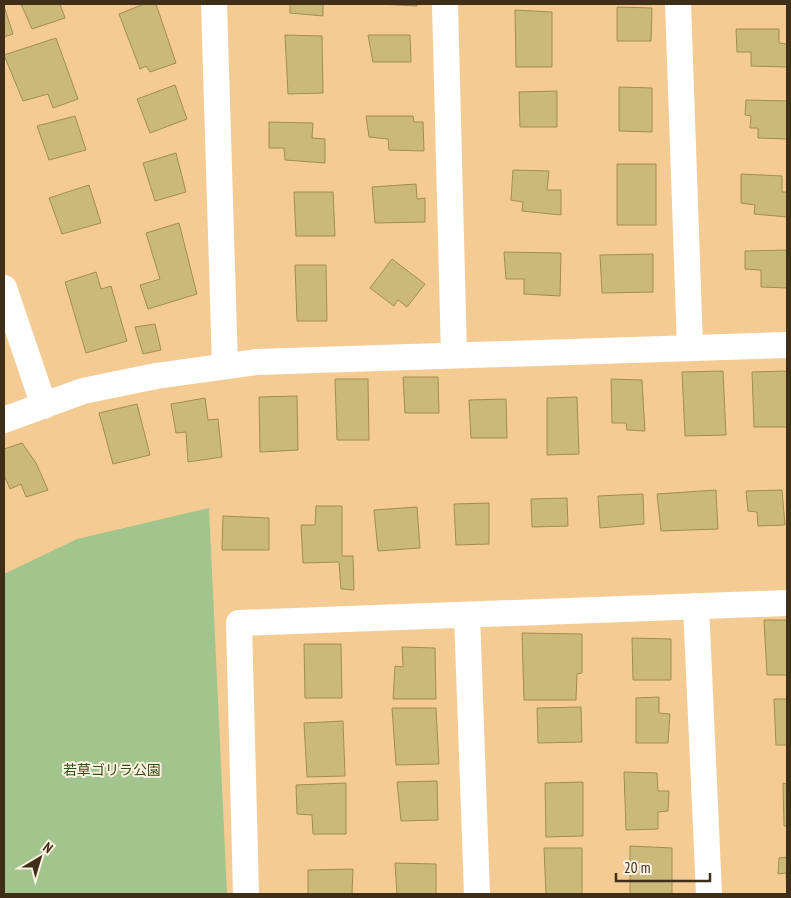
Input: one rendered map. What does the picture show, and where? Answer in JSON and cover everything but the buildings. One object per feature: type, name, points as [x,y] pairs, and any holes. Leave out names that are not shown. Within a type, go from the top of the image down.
[{"type":"street","points":[[214,4],[225,366]]},
{"type":"street","points":[[445,4],[454,355]]},
{"type":"street","points":[[678,4],[690,347]]},
{"type":"street","points":[[4,288],[44,406]]},
{"type":"street","points":[[4,420],[82,391],[156,376],[256,362],[787,345]]},
{"type":"street","points":[[246,894],[238,623],[787,602]]},
{"type":"street","points":[[696,606],[709,894]]},
{"type":"street","points":[[467,614],[477,894]]},
{"type":"green space","name":"若草ゴリラ公園","points":[[209,508],[227,894],[4,894],[4,574],[77,539]]}]
